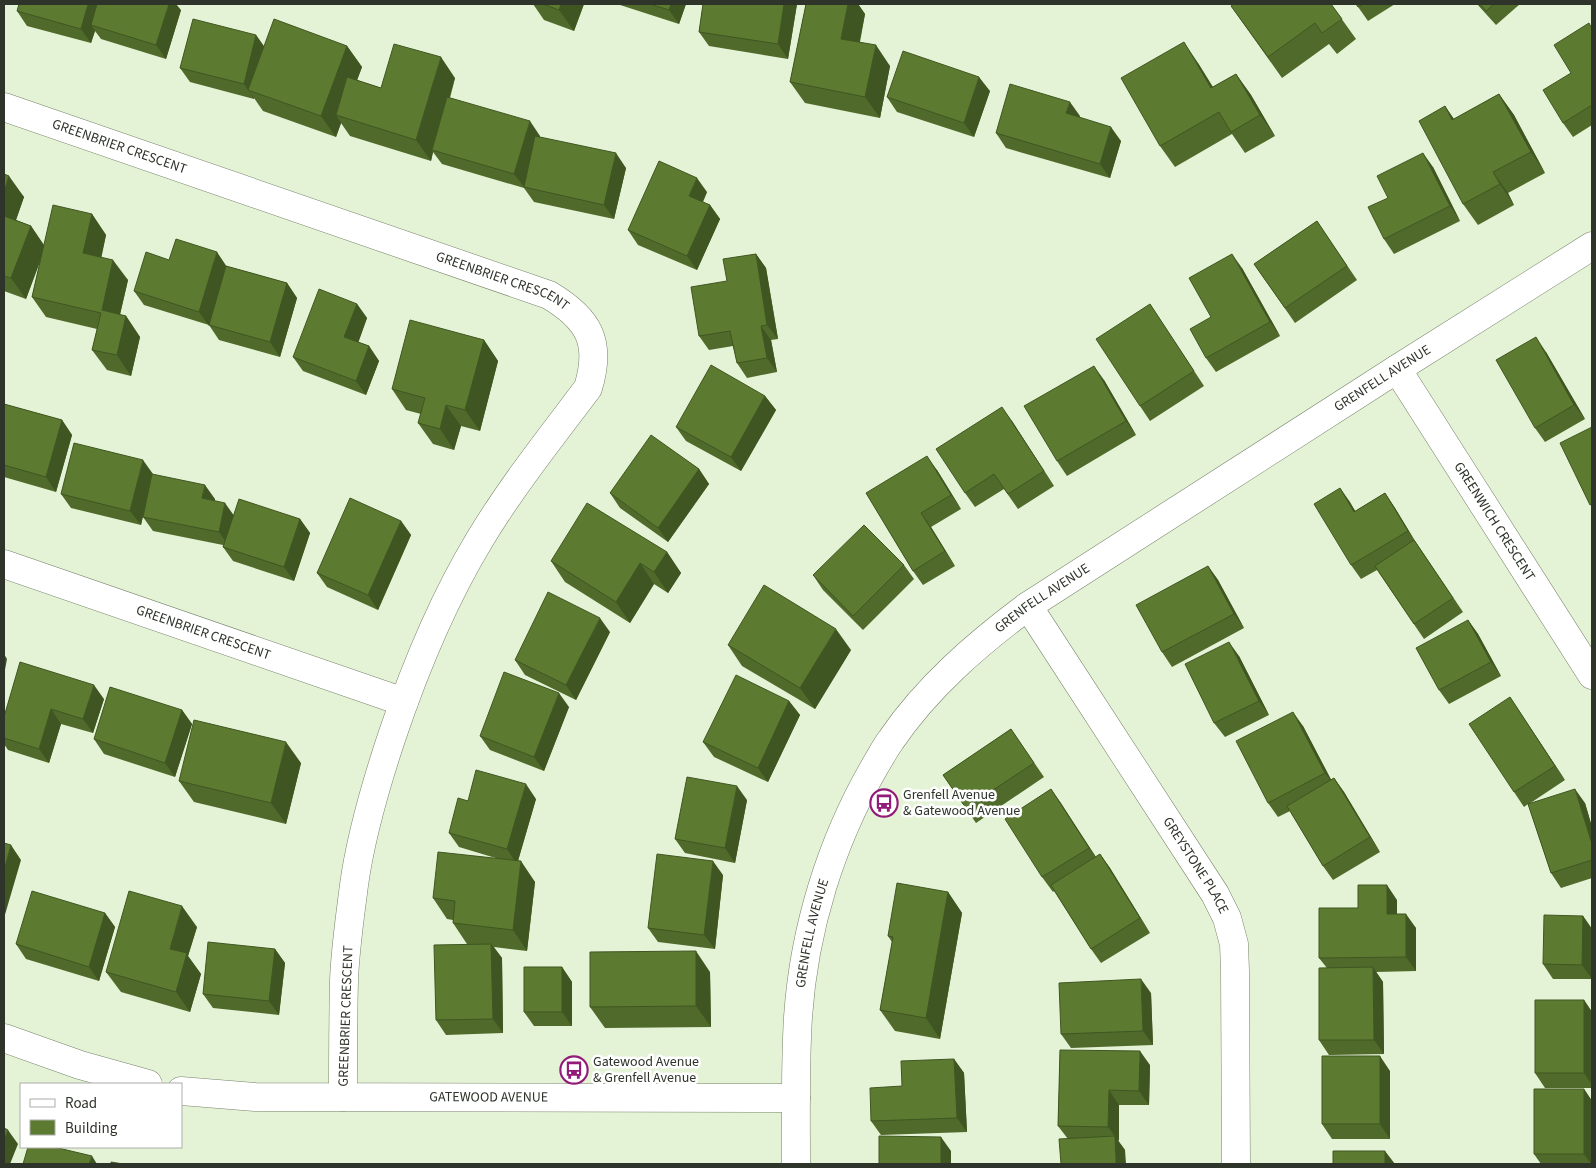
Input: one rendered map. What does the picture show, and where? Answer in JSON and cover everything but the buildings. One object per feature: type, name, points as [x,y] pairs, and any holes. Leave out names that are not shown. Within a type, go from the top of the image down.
[{"type":"street","name":"GREENBRIER CRESCENT","points":[[4,107],[549,295],[563,303],[582,322],[591,336],[594,354],[593,372],[588,388],[510,492],[480,539],[454,586],[427,644],[404,702],[373,797],[354,884],[344,979],[343,1097]]},
{"type":"street","name":"GRENFELL AVENUE","points":[[796,1164],[798,1016],[810,934],[821,889],[839,839],[860,791],[891,740],[920,703],[954,667],[990,634],[1028,606],[1592,246]]},
{"type":"street","name":"GREENWICH CRESCENT","points":[[1397,369],[1592,675]]},
{"type":"street","name":"GREENBRIER CRESCENT","points":[[4,564],[404,702]]},
{"type":"street","name":"GREYSTONE PLACE","points":[[1028,606],[1215,894],[1227,918],[1234,944],[1235,971],[1236,1164]]},
{"type":"street","points":[[4,1038],[80,1065],[144,1083]]},
{"type":"street","name":"GATEWOOD AVENUE","points":[[182,1091],[255,1097],[796,1098]]},
{"type":"place","name":"Grenfell Avenue & Gatewood Avenue","points":[[884,803]]},
{"type":"place","name":"Gatewood Avenue & Grenfell Avenue","points":[[574,1070]]}]
